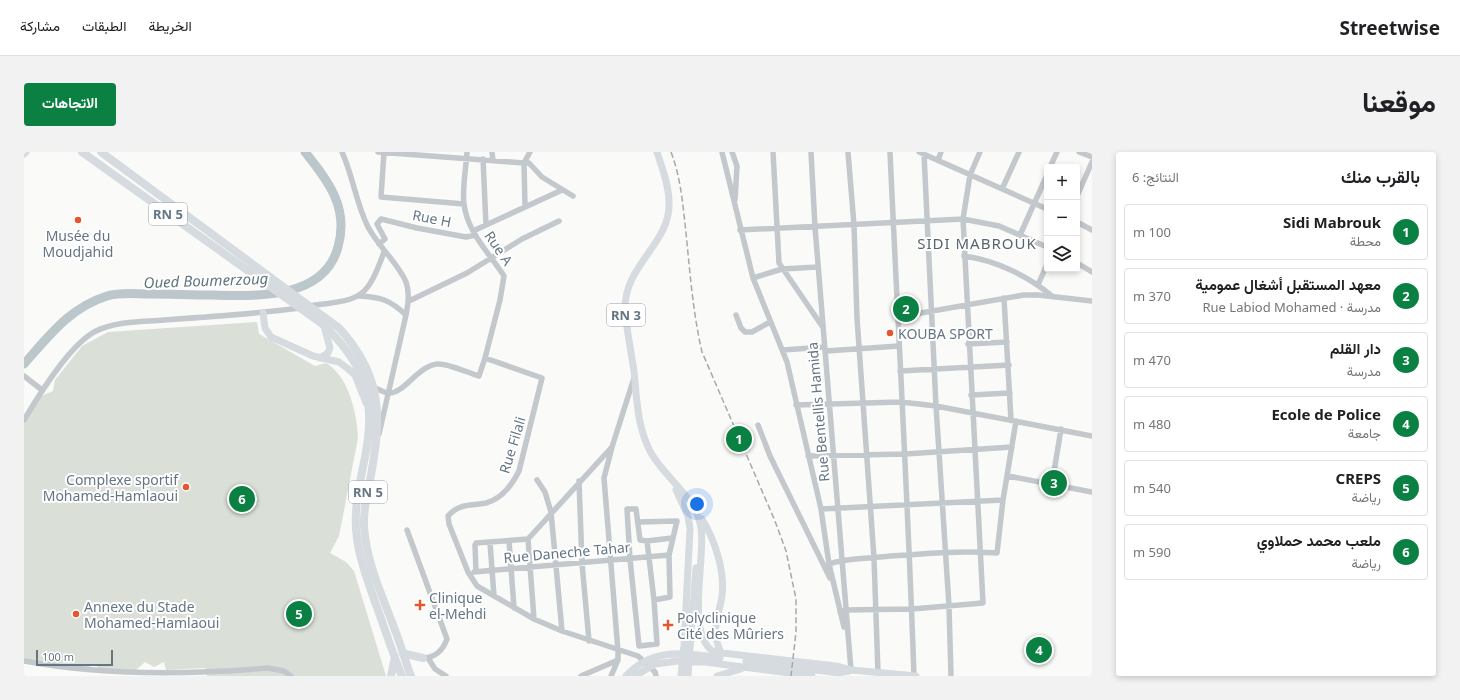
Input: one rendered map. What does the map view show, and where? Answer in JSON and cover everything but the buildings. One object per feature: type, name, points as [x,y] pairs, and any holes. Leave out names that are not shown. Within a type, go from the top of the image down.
[{"type":"highway","name":"RN 5","points":[[82,152],[256,272]]},
{"type":"highway","name":"RN 5","points":[[101,152],[323,322],[355,361],[366,390],[370,410],[368,443],[357,499],[356,537],[367,578],[402,676]]},
{"type":"highway","name":"RN 5","points":[[323,322],[339,328],[354,345],[363,361],[373,387],[378,408],[379,426],[376,451],[364,508],[364,526],[371,562],[411,676]]},
{"type":"highway","points":[[398,636],[417,676]]},
{"type":"highway","points":[[406,654],[426,658]]},
{"type":"highway","points":[[391,676],[395,656]]},
{"type":"highway","points":[[412,667],[414,661],[426,658]]},
{"type":"main road","name":"RN 3","points":[[657,152],[667,187],[669,202],[668,218],[661,234],[636,269],[628,287],[625,310],[637,411],[643,435],[652,454],[693,513],[697,534],[694,612],[688,676]]},
{"type":"main road","points":[[263,313],[265,328],[271,337],[320,358],[339,362],[354,375],[370,410]]},
{"type":"main road","points":[[320,358],[328,353],[330,348],[323,322]]},
{"type":"main road","name":"RN 3","points":[[671,481],[688,516],[690,529],[681,676]]},
{"type":"main road","points":[[671,481],[692,504],[708,529],[718,559],[722,581],[722,596],[714,636],[721,653]]},
{"type":"main road","points":[[696,512],[702,534],[699,605],[700,635],[709,649],[721,653],[821,667],[839,673],[851,670],[915,676]]},
{"type":"main road","points":[[626,676],[641,662],[668,653],[685,653],[821,667]]},
{"type":"main road","points":[[636,676],[655,664],[667,661],[705,662],[812,676]]},
{"type":"main road","points":[[716,676],[749,668]]},
{"type":"main road","points":[[880,673],[900,676]]},
{"type":"street","points":[[342,152],[364,217],[384,252],[406,281],[409,301],[376,451]]},
{"type":"street","points":[[464,204],[381,197],[382,152],[466,155],[483,159],[529,163],[542,178],[573,196]]},
{"type":"street","points":[[492,152],[492,160]]},
{"type":"street","points":[[525,206],[524,163],[530,152]]},
{"type":"street","points":[[722,152],[734,206],[753,278],[770,322],[788,362],[796,405],[821,509],[829,564],[834,587],[842,611],[848,642],[851,670]]},
{"type":"street","points":[[732,152],[737,166],[734,206]]},
{"type":"street","points":[[772,152],[779,263],[823,327]]},
{"type":"street","name":"Rue Bentellis Hamida","points":[[811,152],[815,227],[834,455],[841,560],[842,611]]},
{"type":"street","points":[[848,152],[854,225],[857,318],[868,455],[880,673]]},
{"type":"street","points":[[890,152],[901,402],[908,504],[915,676]]},
{"type":"street","points":[[938,160],[941,152]]},
{"type":"street","points":[[842,611],[912,609],[983,603],[968,344],[963,219],[970,175],[980,152]]},
{"type":"street","points":[[1002,189],[1019,152]]},
{"type":"street","points":[[1051,164],[1057,152]]},
{"type":"street","points":[[1081,152],[1092,157]]},
{"type":"street","points":[[950,676],[949,606],[936,406],[933,311],[928,221],[921,153],[1044,207]]},
{"type":"street","name":"Rue A","points":[[466,155],[464,204],[474,233],[493,258],[504,276],[485,358]]},
{"type":"street","points":[[483,159],[486,225]]},
{"type":"street","points":[[1080,189],[1092,162]]},
{"type":"street","points":[[1020,235],[1044,182]]},
{"type":"street","points":[[474,233],[486,225],[562,190]]},
{"type":"street","name":"Rue H","points":[[379,244],[384,241],[385,238],[377,223],[381,219],[466,236],[474,233]]},
{"type":"street","points":[[740,230],[963,219],[999,226],[1044,246]]},
{"type":"street","points":[[409,301],[447,283],[486,260],[493,258],[522,239],[559,221]]},
{"type":"street","points":[[1080,224],[1092,230]]},
{"type":"street","points":[[359,296],[369,287],[384,252]]},
{"type":"street","points":[[964,256],[988,261],[1038,284],[1053,296]]},
{"type":"street","points":[[1080,265],[1092,272]]},
{"type":"street","points":[[753,278],[782,269],[818,266]]},
{"type":"street","points":[[1038,284],[1044,271]]},
{"type":"street","points":[[898,316],[1024,295],[1053,296],[1092,301]]},
{"type":"street","points":[[24,420],[42,390],[80,342],[96,330],[142,322],[263,313],[341,302],[359,296],[376,297],[393,302],[406,315]]},
{"type":"street","points":[[829,564],[841,560],[945,552],[997,552],[1003,500],[1012,447],[1014,421],[1010,393],[1004,298]]},
{"type":"street","points":[[736,315],[741,328],[745,332],[752,332],[770,322]]},
{"type":"street","points":[[968,344],[1007,342]]},
{"type":"street","points":[[783,350],[860,349],[899,346]]},
{"type":"street","points":[[373,387],[389,393],[397,391],[416,373],[429,365],[440,364],[479,376],[485,358]]},
{"type":"street","name":"Rue Filali","points":[[485,358],[543,378],[519,471],[513,484],[495,499],[486,503],[461,506],[448,516],[449,524],[468,572],[477,586],[514,608],[534,619],[562,631],[618,651],[638,656],[655,672],[656,676]]},
{"type":"street","points":[[900,371],[1009,365]]},
{"type":"street","points":[[24,376],[42,390]]},
{"type":"street","points":[[611,676],[618,660],[618,651],[604,478],[612,447],[634,378]]},
{"type":"street","points":[[971,395],[1010,393]]},
{"type":"street","points":[[796,405],[901,402],[972,412],[1092,436]]},
{"type":"street","points":[[758,425],[770,456],[834,587]]},
{"type":"street","points":[[1052,484],[1061,429]]},
{"type":"street","points":[[476,571],[476,543],[528,539],[579,481],[612,447]]},
{"type":"street","points":[[808,456],[905,454],[974,448],[1012,447]]},
{"type":"street","points":[[1008,476],[1092,492]]},
{"type":"street","points":[[537,480],[545,492],[551,512],[562,631]]},
{"type":"street","points":[[579,481],[582,563],[589,641]]},
{"type":"street","points":[[821,509],[1003,500]]},
{"type":"street","points":[[647,541],[654,600],[657,644],[639,646],[626,510],[636,509],[640,540],[647,541],[672,538]]},
{"type":"street","points":[[638,522],[676,521],[669,555],[670,597],[654,600]]},
{"type":"street","points":[[407,530],[447,639],[444,647],[438,653],[426,658],[435,669],[446,676]]},
{"type":"street","points":[[528,539],[534,619]]},
{"type":"street","points":[[509,541],[514,608]]},
{"type":"street","points":[[490,543],[494,596]]},
{"type":"street","name":"Rue Daneche Tahar","points":[[468,572],[556,566],[669,555]]},
{"type":"street","points":[[581,676],[618,660]]},
{"type":"street","points":[[24,661],[92,672],[162,674],[268,668],[284,671],[291,676]]},
{"type":"shaded area","name":"Complexe sportif Mohamed-Hamlaoui","points":[[257,322],[259,334],[315,366],[326,363],[334,369],[341,377],[350,396],[354,407],[358,438],[339,536],[330,553],[346,562],[354,571],[386,676],[207,676],[205,668],[166,670],[164,662],[154,667],[145,662],[136,670],[99,670],[97,666],[92,664],[88,669],[24,659],[24,420],[39,397],[53,391],[55,380],[82,346],[108,332]]},
{"type":"waterway","name":"Oued Boumerzoug","points":[[24,364],[51,333],[71,315],[94,301],[107,296],[117,294],[267,294],[303,286],[318,277],[330,264],[338,247],[341,233],[341,220],[335,196],[322,174],[305,152]]},
{"type":"railway","points":[[671,152],[681,192],[690,278],[702,352],[775,521],[786,551],[796,599],[796,632],[791,676]]},
{"type":"place","name":"Musée du Moudjahid","points":[[78,220]]},
{"type":"place","name":"معهد المستقبل أشغال عمومية","points":[[906,309]]},
{"type":"place","name":"KOUBA SPORT","points":[[890,333]]},
{"type":"place","name":"Sidi Mabrouk","points":[[739,439]]},
{"type":"place","name":"دار القلم","points":[[1054,483]]},
{"type":"place","name":"Complexe sportif Mohamed-Hamlaoui","points":[[186,487]]},
{"type":"place","name":"ملعب محمد حملاوي","points":[[242,499]]},
{"type":"place","name":"Clinique el-Mehdi","points":[[420,605]]},
{"type":"place","name":"Annexe du Stade Mohamed-Hamlaoui","points":[[76,614]]},
{"type":"place","name":"CREPS","points":[[299,614]]},
{"type":"place","name":"Polyclinique Cité des Mûriers","points":[[668,625]]},
{"type":"place","name":"Ecole de Police","points":[[1039,650]]},
{"type":"district","name":"SIDI MABROUK","points":[[977,243]]}]
